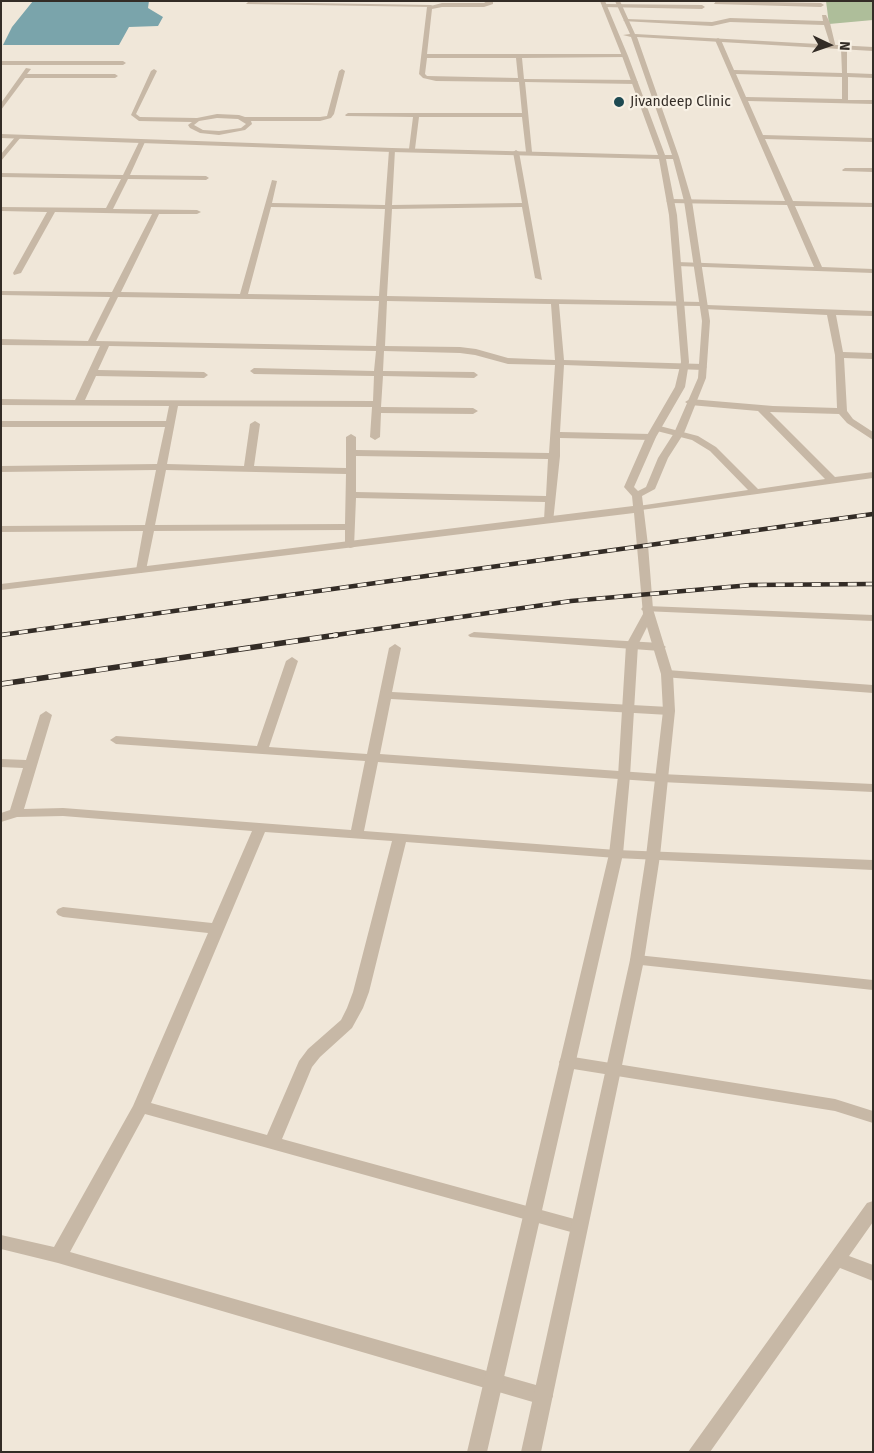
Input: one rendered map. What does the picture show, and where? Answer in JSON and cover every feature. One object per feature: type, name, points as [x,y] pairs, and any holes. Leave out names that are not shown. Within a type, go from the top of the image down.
[{"type":"street","points":[[490,1],[490,4],[484,5],[431,6],[429,8],[422,74],[429,78],[634,82]]},
{"type":"street","points":[[716,2],[820,3],[834,47]]},
{"type":"street","points":[[531,1452],[637,960],[653,856],[669,711],[667,674],[648,611],[637,495],[628,486],[654,433],[680,387],[684,366],[681,304],[670,201],[662,156],[625,56],[603,4],[702,7]]},
{"type":"street","points":[[618,4],[632,35],[676,157],[688,201],[706,321],[702,378],[678,433],[663,458],[650,489],[637,495]]},
{"type":"street","points":[[626,22],[712,24],[730,20],[827,23]]},
{"type":"street","points":[[616,35],[873,49]]},
{"type":"street","points":[[718,40],[746,99],[819,269]]},
{"type":"street","points":[[844,48],[845,101]]},
{"type":"street","points":[[425,56],[625,56]]},
{"type":"street","points":[[519,56],[529,152]]},
{"type":"street","points":[[1,63],[123,63]]},
{"type":"street","points":[[1,108],[33,63]]},
{"type":"street","points":[[733,72],[873,76]]},
{"type":"street","points":[[24,76],[115,76]]},
{"type":"street","points":[[746,99],[873,102]]},
{"type":"street","points":[[644,110],[660,110]]},
{"type":"street","points":[[412,149],[416,115]]},
{"type":"street","points":[[348,116],[525,115]]},
{"type":"street","points":[[1,136],[392,150],[676,157]]},
{"type":"street","points":[[1,159],[18,136]]},
{"type":"street","points":[[762,136],[873,140]]},
{"type":"street","points":[[109,210],[142,142]]},
{"type":"street","points":[[375,437],[392,150]]},
{"type":"street","points":[[516,152],[539,278]]},
{"type":"street","points":[[844,170],[873,170]]},
{"type":"street","points":[[1,175],[206,178]]},
{"type":"street","points":[[243,296],[274,181]]},
{"type":"street","points":[[670,201],[873,205]]},
{"type":"street","points":[[268,205],[389,207],[526,204]]},
{"type":"street","points":[[1,208],[197,212]]},
{"type":"street","points":[[17,273],[52,210]]},
{"type":"street","points":[[92,343],[157,211]]},
{"type":"street","points":[[677,264],[873,271]]},
{"type":"street","points":[[1,293],[681,304],[873,314]]},
{"type":"street","points":[[549,520],[555,456],[560,362],[555,302]]},
{"type":"street","points":[[831,312],[839,355],[842,410],[845,416],[873,437]]},
{"type":"street","points":[[1,342],[469,350],[508,361],[703,367]]},
{"type":"street","points":[[79,402],[106,343]]},
{"type":"street","points":[[839,355],[873,356]]},
{"type":"street","points":[[254,371],[474,376]]},
{"type":"street","points":[[92,373],[204,376]]},
{"type":"street","points":[[1,402],[174,402],[473,411]]},
{"type":"street","points":[[141,570],[174,402]]},
{"type":"street","points":[[690,402],[761,408],[842,410]]},
{"type":"street","points":[[761,408],[833,481]]},
{"type":"street","points":[[1,424],[170,424]]},
{"type":"street","points":[[249,469],[255,424]]},
{"type":"street","points":[[556,436],[678,433],[695,438],[713,449],[756,492]]},
{"type":"street","points":[[350,545],[351,437]]},
{"type":"street","points":[[351,453],[555,456]]},
{"type":"street","points":[[1,469],[161,468],[351,471]]},
{"type":"street","points":[[1,587],[638,509],[873,475]]},
{"type":"street","points":[[350,495],[551,499]]},
{"type":"street","points":[[1,530],[350,527]]},
{"type":"street","points":[[648,611],[873,618]]},
{"type":"street","points":[[477,1452],[495,1382],[531,1214],[616,854],[624,776],[632,645],[648,611]]},
{"type":"street","points":[[474,635],[660,646]]},
{"type":"street","points":[[357,834],[395,648]]},
{"type":"street","points":[[262,750],[292,661]]},
{"type":"street","points":[[667,674],[873,688]]},
{"type":"street","points":[[386,695],[669,711]]},
{"type":"street","points":[[16,813],[46,715]]},
{"type":"street","points":[[116,740],[624,776],[873,788]]},
{"type":"street","points":[[1,763],[31,764]]},
{"type":"street","points":[[1,818],[16,813],[63,812],[616,854],[873,865]]},
{"type":"street","points":[[58,1256],[141,1107],[261,826]]},
{"type":"street","points":[[272,1142],[305,1065],[314,1053],[347,1024],[361,992],[400,838]]},
{"type":"street","points":[[63,912],[218,929]]},
{"type":"street","points":[[637,960],[873,985]]},
{"type":"street","points":[[567,1062],[614,1068],[835,1105],[873,1117]]},
{"type":"street","points":[[141,1107],[578,1227]]},
{"type":"street","points":[[698,1452],[873,1208]]},
{"type":"street","points":[[1,1242],[58,1256],[543,1396]]},
{"type":"street","points":[[836,1259],[873,1273]]},
{"type":"lane","points":[[248,3],[431,6]]},
{"type":"lane","points":[[154,71],[133,114],[139,119],[197,120],[217,116],[244,118],[329,117],[342,70]]},
{"type":"lane","points":[[197,120],[191,125],[192,127],[202,132],[219,133],[243,129],[250,124],[244,118]]},
{"type":"lane","points":[[213,144],[219,133]]},
{"type":"green space","points":[[826,1],[873,1],[873,20],[829,24]]},
{"type":"water","points":[[33,1],[149,1],[148,8],[163,17],[158,26],[129,27],[119,45],[3,45],[12,27]]},
{"type":"railway","points":[[1,635],[873,514]]},
{"type":"railway","points":[[329,636],[571,601],[751,585],[873,584]]},
{"type":"railway","points":[[1,684],[337,635]]},
{"type":"place","name":"Jivandeep Clinic","points":[[619,102]]}]
